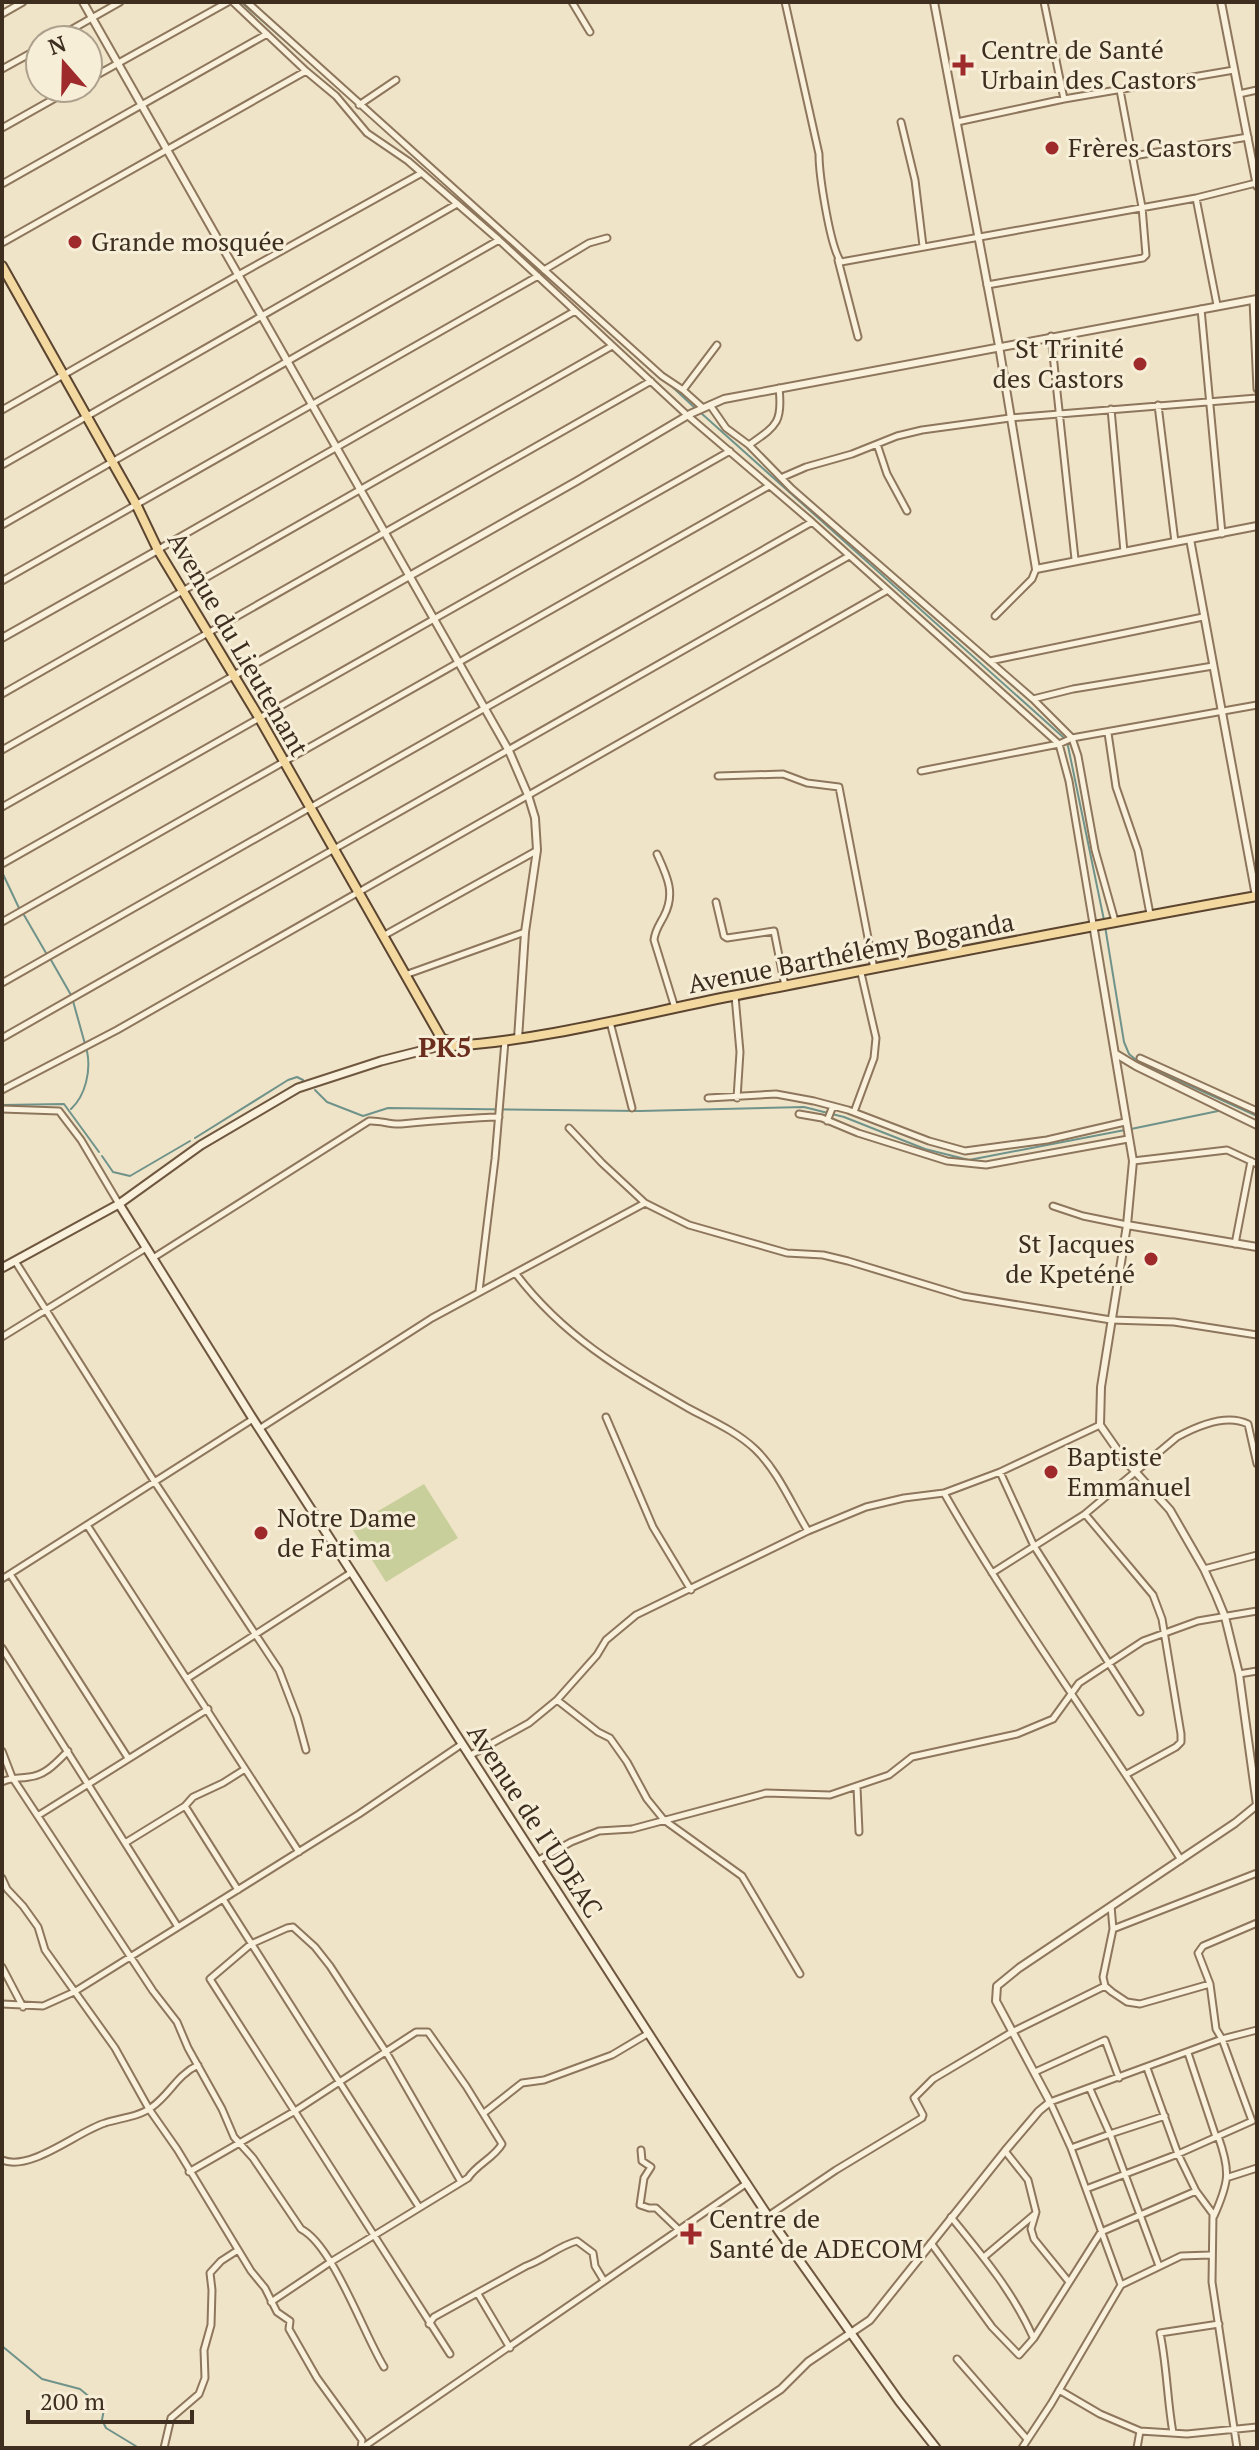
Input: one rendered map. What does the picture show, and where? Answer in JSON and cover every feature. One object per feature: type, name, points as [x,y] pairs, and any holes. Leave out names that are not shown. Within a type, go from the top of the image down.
[{"type":"main road","name":"Avenue du Lieutenant","points":[[2,266],[136,504],[158,550],[260,719],[445,1044]]},
{"type":"main road","name":"Avenue Barthélémy Boganda","points":[[445,1044],[518,1039],[1096,924],[1256,896]]},
{"type":"main road","points":[[2,1267],[119,1204],[201,1145],[298,1088],[445,1044]]},
{"type":"main road","name":"Avenue de I'UDEAC","points":[[119,1204],[259,1429],[768,2216],[936,2448]]},
{"type":"street","points":[[2,14],[23,2]]},
{"type":"street","points":[[83,2],[509,751],[528,795],[535,818],[537,850],[525,932],[518,1039]]},
{"type":"street","points":[[81,24],[120,2]]},
{"type":"street","points":[[104,71],[230,2],[336,96],[367,133],[408,161],[499,240],[688,415],[1059,744],[1096,924],[1133,1161],[1127,1225],[1101,1387],[1100,1425],[1123,1458],[1170,1510],[1204,1569],[1225,1617],[1239,1674],[1257,1805],[997,1986],[996,2001],[1035,2072],[1071,2148],[1121,2285]]},
{"type":"street","points":[[247,2],[662,376],[706,406],[792,489],[1033,699],[1072,738],[1112,921]]},
{"type":"street","points":[[572,2],[590,32]]},
{"type":"street","points":[[785,2],[819,154],[819,168],[838,259],[858,337]]},
{"type":"street","points":[[934,2],[999,346],[1036,569],[1032,579],[995,616]]},
{"type":"street","points":[[1044,2],[1064,99]]},
{"type":"street","points":[[838,259],[846,262],[1257,184],[1221,2]]},
{"type":"street","points":[[2,184],[267,34]]},
{"type":"street","points":[[2,69],[24,57]]},
{"type":"street","points":[[957,122],[1064,99],[1234,70]]},
{"type":"street","points":[[2,243],[306,71]]},
{"type":"street","points":[[359,105],[396,80]]},
{"type":"street","points":[[986,286],[1143,258],[1146,251],[1142,207],[1120,90]]},
{"type":"street","points":[[1239,94],[1257,90]]},
{"type":"street","points":[[2,128],[45,104]]},
{"type":"street","points":[[901,122],[915,180],[923,246]]},
{"type":"street","points":[[1133,156],[1248,137]]},
{"type":"street","points":[[2,410],[420,174]]},
{"type":"street","points":[[1196,198],[1217,305]]},
{"type":"street","points":[[2,465],[457,204]]},
{"type":"street","points":[[544,270],[589,243],[607,238]]},
{"type":"street","points":[[2,525],[499,240]]},
{"type":"street","points":[[2,581],[538,276]]},
{"type":"street","points":[[2,807],[706,406],[779,388],[1255,300],[1257,389]]},
{"type":"street","points":[[1201,309],[1222,534]]},
{"type":"street","points":[[2,638],[575,311]]},
{"type":"street","points":[[1051,336],[1056,358],[1075,559]]},
{"type":"street","points":[[683,390],[717,345]]},
{"type":"street","points":[[2,694],[612,346]]},
{"type":"street","points":[[2,750],[651,381]]},
{"type":"street","points":[[749,445],[778,422],[781,415],[779,388]]},
{"type":"street","points":[[783,477],[922,430],[1010,418],[1257,398]]},
{"type":"street","points":[[1158,405],[1175,542]]},
{"type":"street","points":[[1111,409],[1124,552]]},
{"type":"street","points":[[877,444],[887,474],[907,511]]},
{"type":"street","points":[[2,864],[730,451]]},
{"type":"street","points":[[2,922],[769,486]]},
{"type":"street","points":[[2,983],[812,522]]},
{"type":"street","points":[[1036,569],[1257,526]]},
{"type":"street","points":[[1190,539],[1256,896]]},
{"type":"street","points":[[2,1038],[849,556]]},
{"type":"street","points":[[2,1090],[117,1030],[886,591]]},
{"type":"street","points":[[989,661],[1203,617]]},
{"type":"street","points":[[1033,699],[1073,689],[1213,666]]},
{"type":"street","points":[[921,771],[1059,744],[1072,738],[1257,705]]},
{"type":"street","points":[[1108,733],[1116,787],[1138,851],[1150,915]]},
{"type":"street","points":[[718,776],[783,774],[807,783],[839,787],[875,970]]},
{"type":"street","points":[[383,936],[537,850]]},
{"type":"street","points":[[657,854],[670,883],[671,895],[654,940],[675,1008]]},
{"type":"street","points":[[716,902],[727,938],[774,931],[785,987]]},
{"type":"street","points":[[404,975],[525,932]]},
{"type":"street","points":[[854,1112],[874,1058],[876,1038],[861,973]]},
{"type":"street","points":[[735,996],[740,1052],[737,1099]]},
{"type":"street","points":[[610,1021],[632,1108]]},
{"type":"street","points":[[479,1292],[505,1041]]},
{"type":"street","points":[[1116,1054],[1257,1125]]},
{"type":"street","points":[[1140,1058],[1257,1111]]},
{"type":"street","points":[[708,1098],[737,1099],[776,1094],[854,1112],[929,1141],[965,1151],[1047,1140],[1125,1124]]},
{"type":"street","points":[[827,1121],[833,1106]]},
{"type":"street","points":[[2,1109],[59,1111],[81,1140],[119,1204]]},
{"type":"street","points":[[799,1114],[967,1165],[986,1165],[1128,1137]]},
{"type":"street","points":[[153,1259],[369,1121],[396,1125],[499,1116]]},
{"type":"street","points":[[569,1128],[645,1203],[689,1225],[787,1253],[823,1255],[848,1261],[963,1296],[1111,1320],[1174,1322],[1257,1335]]},
{"type":"street","points":[[1133,1161],[1227,1150],[1254,1163],[1234,1245]]},
{"type":"street","points":[[259,1429],[432,1318],[645,1203]]},
{"type":"street","points":[[1053,1206],[1127,1225],[1257,1247]]},
{"type":"street","points":[[2,1337],[146,1248]]},
{"type":"street","points":[[15,1261],[154,1481],[279,1670],[306,1750]]},
{"type":"street","points":[[516,1274],[536,1300],[577,1339],[754,1448],[776,1477],[808,1531]]},
{"type":"street","points":[[606,1417],[653,1527],[691,1590]]},
{"type":"street","points":[[2,1579],[253,1419]]},
{"type":"street","points":[[992,1573],[1085,1514],[1177,1437],[1193,1428],[1233,1420],[1248,1424],[1257,1464]]},
{"type":"street","points":[[469,1756],[529,1723],[557,1700],[619,1627],[636,1615],[808,1531],[866,1507],[944,1493],[1000,1472],[1100,1425]]},
{"type":"street","points":[[1000,1472],[1034,1546],[1140,1712]]},
{"type":"street","points":[[944,1493],[992,1573],[1181,1860]]},
{"type":"street","points":[[1085,1514],[1153,1595],[1162,1619],[1181,1742],[1127,1774]]},
{"type":"street","points":[[87,1525],[299,1852]]},
{"type":"street","points":[[1204,1569],[1257,1555]]},
{"type":"street","points":[[188,1678],[353,1572]]},
{"type":"street","points":[[10,1574],[128,1758]]},
{"type":"street","points":[[537,1861],[599,1831],[632,1829],[766,1793],[830,1795],[889,1775],[912,1757],[1017,1734],[1048,1722],[1079,1683],[1143,1641],[1198,1621],[1257,1611]]},
{"type":"street","points":[[2,1648],[178,1927]]},
{"type":"street","points":[[1239,1674],[1257,1671]]},
{"type":"street","points":[[557,1700],[610,1738],[647,1799],[664,1820],[742,1876],[800,1974]]},
{"type":"street","points":[[39,1815],[208,1709]]},
{"type":"street","points":[[2,2004],[43,2006],[74,1992],[299,1852],[462,1744]]},
{"type":"street","points":[[2,1751],[12,1777],[177,2022],[234,2137],[301,2229],[312,2235],[384,2367]]},
{"type":"street","points":[[2,1782],[12,1777],[30,1778],[43,1773],[68,1751]]},
{"type":"street","points":[[125,1843],[185,1806],[193,1797],[245,1769]]},
{"type":"street","points":[[857,1787],[859,1832]]},
{"type":"street","points":[[185,1806],[238,1890]]},
{"type":"street","points":[[1113,1929],[1257,1873]]},
{"type":"street","points":[[2,1878],[7,1889],[38,1927],[45,1950],[115,2048],[149,2109],[265,2288],[277,2312],[290,2321],[289,2329],[317,2378],[362,2440],[361,2448]]},
{"type":"street","points":[[223,1899],[419,2207]]},
{"type":"street","points":[[1111,1906],[1113,1929],[1104,1972],[1105,1986],[1127,2002],[1140,2004],[1210,1984]]},
{"type":"street","points":[[1086,2189],[1178,2154],[1252,2121],[1216,2029],[1210,1984],[1199,1949],[1257,1923]]},
{"type":"street","points":[[450,2354],[210,1979],[251,1944],[293,1927],[321,1954],[386,2052],[461,2182]]},
{"type":"street","points":[[2,1967],[23,2007]]},
{"type":"street","points":[[768,2216],[922,2118],[915,2095],[933,2079],[1012,2032],[1105,1986]]},
{"type":"street","points":[[693,2448],[781,2389],[808,2362],[870,2320],[951,2216],[1039,2111],[1050,2102],[1222,2039],[1257,2030]]},
{"type":"street","points":[[189,2172],[295,2111],[416,2032],[428,2032],[484,2113],[502,2144],[468,2178],[271,2302]]},
{"type":"street","points":[[484,2113],[522,2083],[544,2080],[612,2055],[649,2033]]},
{"type":"street","points":[[1035,2072],[1105,2040],[1119,2078]]},
{"type":"street","points":[[1188,2053],[1228,2163],[1229,2177],[1214,2217],[1210,2255],[1237,2448]]},
{"type":"street","points":[[2,2160],[8,2162],[39,2157],[104,2123],[120,2121],[149,2109],[178,2078],[198,2065]]},
{"type":"street","points":[[1147,2068],[1178,2154],[1196,2191],[1214,2217]]},
{"type":"street","points":[[1090,2089],[1126,2173],[1159,2266]]},
{"type":"street","points":[[1071,2148],[1165,2116]]},
{"type":"street","points":[[641,2150],[642,2161],[651,2167],[644,2178],[640,2205],[656,2208],[678,2229]]},
{"type":"street","points":[[1005,2151],[1028,2180],[1036,2212],[1031,2229],[1034,2239],[1069,2282]]},
{"type":"street","points":[[1229,2177],[1257,2168]]},
{"type":"street","points":[[361,2448],[747,2183]]},
{"type":"street","points":[[931,2242],[986,2319],[1015,2353],[1023,2354],[1101,2232],[1196,2191]]},
{"type":"street","points":[[984,2257],[1036,2212]]},
{"type":"street","points":[[951,2216],[984,2257],[1021,2312],[1034,2338]]},
{"type":"street","points":[[429,2324],[434,2317],[537,2262],[551,2251],[577,2241],[593,2253],[595,2266],[604,2281]]},
{"type":"street","points":[[164,2448],[171,2418],[199,2394],[205,2378],[204,2350],[211,2325],[210,2273],[238,2250]]},
{"type":"street","points":[[1022,2448],[1121,2285],[1181,2256],[1210,2255]]},
{"type":"street","points":[[478,2294],[510,2348]]},
{"type":"street","points":[[1173,2433],[1160,2333],[1219,2324]]},
{"type":"street","points":[[957,2359],[1027,2440]]},
{"type":"street","points":[[1059,2390],[1100,2414],[1140,2431],[1173,2433],[1257,2427]]},
{"type":"street","points":[[1137,2448],[1140,2431]]},
{"type":"green space","points":[[424,1484],[458,1538],[386,1582],[351,1527]]},
{"type":"waterway","points":[[241,2],[378,123]]},
{"type":"waterway","points":[[666,381],[696,409]]},
{"type":"waterway","points":[[701,413],[1063,737],[1068,746],[1104,920]]},
{"type":"waterway","points":[[2,872],[19,908]]},
{"type":"waterway","points":[[24,915],[46,953]]},
{"type":"waterway","points":[[1105,926],[1124,1042],[1129,1054],[1140,1063],[1257,1116]]},
{"type":"waterway","points":[[51,960],[71,995]]},
{"type":"waterway","points":[[73,1001],[85,1044]]},
{"type":"waterway","points":[[71,1109],[86,1082],[87,1051]]},
{"type":"waterway","points":[[195,1138],[288,1080],[297,1077],[303,1080]]},
{"type":"waterway","points":[[315,1090],[327,1102],[363,1116],[388,1108],[640,1111],[804,1107],[844,1117],[925,1149],[969,1160],[1125,1130]]},
{"type":"waterway","points":[[2,1105],[64,1104],[99,1152]]},
{"type":"waterway","points":[[1131,1129],[1223,1110]]},
{"type":"waterway","points":[[102,1156],[113,1172],[130,1176],[190,1141]]},
{"type":"waterway","points":[[2,2346],[42,2379],[80,2389],[104,2409],[102,2420],[106,2428],[139,2448]]},
{"type":"place","name":"Centre de Santé Urbain des Castors","points":[[963,65]]},
{"type":"place","name":"Frères Castors","points":[[1052,148]]},
{"type":"place","name":"Grande mosquée","points":[[75,242]]},
{"type":"place","name":"St Trinité des Castors","points":[[1140,364]]},
{"type":"place","name":"St Jacques de Kpeténé","points":[[1151,1259]]},
{"type":"place","name":"Baptiste Emmanuel","points":[[1051,1472]]},
{"type":"place","name":"Notre Dame de Fatima","points":[[261,1533]]},
{"type":"place","name":"Centre de Santé de ADECOM","points":[[691,2234]]},
{"type":"district","name":"PK5","points":[[445,1047]]}]
